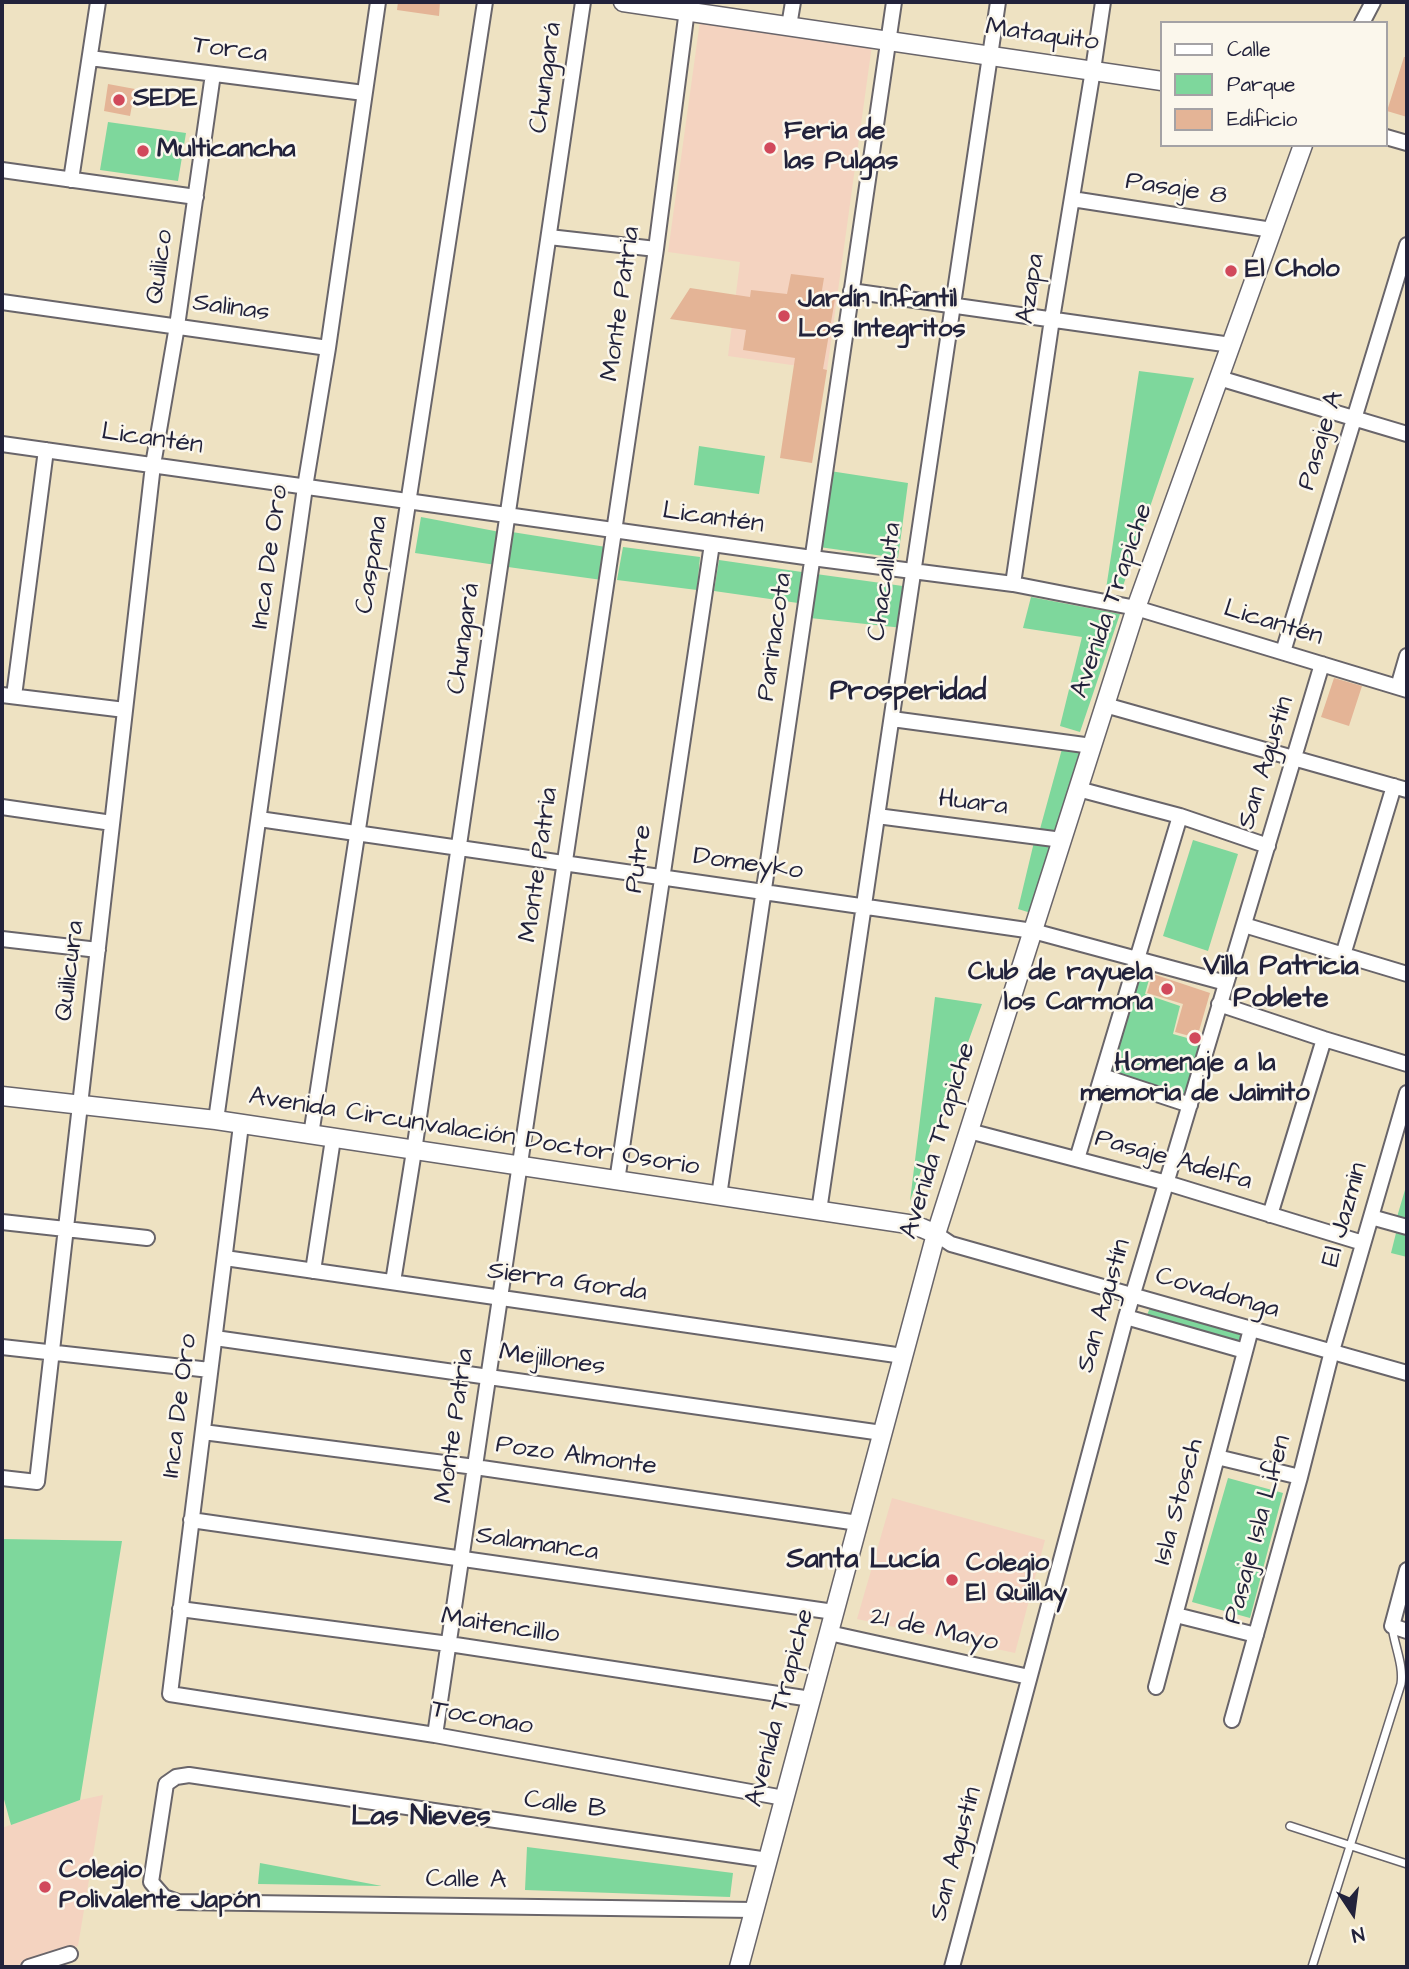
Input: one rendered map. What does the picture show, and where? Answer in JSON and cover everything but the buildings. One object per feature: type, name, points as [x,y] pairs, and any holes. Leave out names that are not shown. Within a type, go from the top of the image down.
[{"type":"street","points":[[71,180],[98,2]]},
{"type":"street","name":"Inca De Oro","points":[[216,1120],[305,487],[378,2]]},
{"type":"street","name":"Caspana","points":[[311,1135],[485,2]]},
{"type":"street","name":"Chungará","points":[[393,1282],[583,2]]},
{"type":"street","name":"Mataquito","points":[[623,2],[687,6],[789,26],[1160,81]]},
{"type":"street","points":[[789,26],[793,2]]},
{"type":"street","name":"Parinacota","points":[[719,1196],[894,2]]},
{"type":"street","name":"Chacalluta","points":[[819,1211],[892,719],[911,572],[998,2]]},
{"type":"street","name":"Azapa","points":[[1013,584],[1103,2]]},
{"type":"street","points":[[1363,21],[1373,2]]},
{"type":"street","name":"Monte Patria","points":[[435,1735],[656,249],[687,6]]},
{"type":"street","name":"Torca","points":[[90,58],[365,93]]},
{"type":"street","name":"Quilico","points":[[153,466],[177,326],[213,74]]},
{"type":"street","points":[[1388,138],[1407,143]]},
{"type":"street","name":"Avenida Trapiche","points":[[739,1967],[936,1234],[1136,608],[1302,147]]},
{"type":"street","points":[[2,170],[196,197]]},
{"type":"street","name":"Pasaje 8","points":[[1072,199],[1272,230]]},
{"type":"street","points":[[549,237],[656,249]]},
{"type":"street","name":"Pasaje A","points":[[1283,652],[1407,244]]},
{"type":"street","points":[[851,291],[1231,345]]},
{"type":"street","name":"Salinas","points":[[2,302],[328,348]]},
{"type":"street","points":[[1219,378],[1407,434]]},
{"type":"street","name":"Licantén","points":[[2,444],[911,572],[1013,584],[1136,608],[1403,689]]},
{"type":"street","points":[[46,450],[8,696],[125,710]]},
{"type":"street","name":"Quilicura","points":[[2,1478],[37,1482],[153,466]]},
{"type":"street","name":"Putre","points":[[617,1181],[712,544]]},
{"type":"street","points":[[1403,689],[1407,656]]},
{"type":"street","name":"San Agustín","points":[[952,1967],[1126,1317],[1322,664]]},
{"type":"street","points":[[1105,705],[1400,788],[1343,955]]},
{"type":"street","points":[[892,719],[1092,746]]},
{"type":"street","points":[[1079,789],[1180,816],[1268,846]]},
{"type":"street","points":[[2,807],[112,823]]},
{"type":"street","name":"Huara","points":[[877,816],[1062,840]]},
{"type":"street","points":[[1077,1159],[1180,816]]},
{"type":"street","name":"Domeyko","points":[[259,819],[1033,931],[1226,983]]},
{"type":"street","points":[[1244,925],[1407,974]]},
{"type":"street","points":[[2,939],[98,950]]},
{"type":"street","points":[[1219,1004],[1407,1064]]},
{"type":"street","points":[[1270,1215],[1324,1039]]},
{"type":"street","points":[[1102,1076],[1190,1105]]},
{"type":"street","name":"El Jazmin","points":[[1332,1351],[1407,1094]]},
{"type":"street","name":"Avenida Circunvalación Doctor Osorio","points":[[2,1096],[216,1120],[908,1224],[936,1234]]},
{"type":"street","name":"Inca De Oro","points":[[170,1694],[241,1125]]},
{"type":"street","name":"Pasaje Adelfa","points":[[969,1131],[1167,1183],[1363,1243]]},
{"type":"street","points":[[313,1271],[333,1139]]},
{"type":"street","points":[[1371,1217],[1407,1227]]},
{"type":"street","points":[[2,1222],[147,1238]]},
{"type":"street","name":"Covadonga","points":[[936,1234],[951,1244],[1407,1373]]},
{"type":"street","name":"Sierra Gorda","points":[[225,1258],[903,1356]]},
{"type":"street","points":[[1126,1317],[1245,1351]]},
{"type":"street","name":"Isla Stosch","points":[[1157,1687],[1251,1329]]},
{"type":"street","name":"Mejillones","points":[[215,1338],[882,1433]]},
{"type":"street","points":[[2,1347],[211,1370]]},
{"type":"street","name":"Pasaje Isla Lifen","points":[[1232,1720],[1332,1351]]},
{"type":"street","name":"Pozo Almonte","points":[[202,1432],[475,1467],[858,1523]]},
{"type":"street","points":[[1217,1457],[1300,1477]]},
{"type":"street","name":"Salamanca","points":[[191,1520],[834,1612]]},
{"type":"street","points":[[1407,1570],[1392,1626],[1407,1631]]},
{"type":"street","name":"Maitencillo","points":[[180,1609],[449,1644],[811,1699]]},
{"type":"street","points":[[1176,1615],[1256,1635]]},
{"type":"street","name":"21 de Mayo","points":[[829,1633],[1029,1677]]},
{"type":"street","name":"Toconao","points":[[170,1694],[435,1735],[784,1798]]},
{"type":"street","name":"Calle B","points":[[178,1902],[164,1897],[151,1882],[166,1784],[176,1777],[189,1775],[768,1860]]},
{"type":"street","name":"Calle A","points":[[178,1902],[754,1910]]},
{"type":"street","points":[[29,1967],[70,1954]]},
{"type":"lane","points":[[1312,1967],[1401,1684],[1402,1672],[1393,1641],[1392,1626]]},
{"type":"lane","points":[[1290,1826],[1407,1864]]},
{"type":"shaded area","name":"Feria de las Pulgas","points":[[700,21],[872,45],[827,370],[728,356],[740,262],[668,252]]},
{"type":"shaded area","name":"Colegio El Quillay","points":[[892,1498],[1045,1540],[1015,1653],[857,1619]]},
{"type":"shaded area","name":"Colegio Polivalente Japón","points":[[103,1795],[78,1946],[11,1967],[2,1967],[2,1828],[80,1800]]},
{"type":"green space","name":"Multicancha","points":[[108,122],[186,133],[178,181],[100,170]]},
{"type":"green space","points":[[1139,371],[1194,378],[1123,586],[1106,589]]},
{"type":"green space","points":[[699,446],[765,456],[759,494],[694,485]]},
{"type":"green space","points":[[830,471],[908,483],[898,558],[819,547]]},
{"type":"green space","points":[[421,517],[500,532],[496,565],[415,553]]},
{"type":"green space","points":[[512,532],[606,547],[602,580],[508,567]]},
{"type":"green space","points":[[623,547],[700,557],[697,590],[617,580]]},
{"type":"green space","points":[[719,560],[802,572],[798,603],[714,591]]},
{"type":"green space","points":[[816,574],[910,587],[903,628],[810,618]]},
{"type":"green space","points":[[1031,597],[1120,614],[1080,732],[1060,726],[1082,637],[1023,628]]},
{"type":"green space","points":[[1062,749],[1080,751],[1055,831],[1040,829]]},
{"type":"green space","points":[[1193,840],[1238,854],[1208,951],[1163,936]]},
{"type":"green space","points":[[1034,842],[1051,846],[1031,913],[1018,909]]},
{"type":"green space","points":[[1137,960],[1153,965],[1145,994],[1180,1006],[1173,1034],[1205,1043],[1188,1102],[1105,1075]]},
{"type":"green space","points":[[935,997],[982,1004],[910,1201]]},
{"type":"green space","points":[[1407,1183],[1407,1220],[1397,1217]]},
{"type":"green space","points":[[1396,1233],[1407,1236],[1407,1257],[1391,1253]]},
{"type":"green space","points":[[1152,1303],[1246,1331],[1243,1344],[1147,1315]]},
{"type":"green space","points":[[1228,1478],[1283,1493],[1250,1618],[1192,1602]]},
{"type":"green space","points":[[2,1539],[122,1541],[80,1800],[11,1825],[2,1792]]},
{"type":"green space","points":[[527,1847],[733,1873],[730,1897],[525,1890]]},
{"type":"green space","points":[[260,1863],[382,1886],[258,1884]]},
{"type":"place","name":"SEDE","points":[[119,100]]},
{"type":"place","name":"Feria de las Pulgas","points":[[770,148]]},
{"type":"place","name":"Multicancha","points":[[143,151]]},
{"type":"place","name":"El Cholo","points":[[1231,271]]},
{"type":"place","name":"Jardín Infantil Los Integritos","points":[[784,316]]},
{"type":"place","name":"Club de rayuela los Carmona","points":[[1167,989]]},
{"type":"place","name":"Homenaje a la memoria de Jaimito","points":[[1195,1038]]},
{"type":"place","name":"Colegio El Quillay","points":[[952,1580]]},
{"type":"place","name":"Colegio Polivalente Japón","points":[[45,1887]]},
{"type":"district","name":"Prosperidad","points":[[908,693]]},
{"type":"district","name":"Villa Patricia Poblete","points":[[1281,984]]},
{"type":"district","name":"Santa Lucía","points":[[863,1561]]},
{"type":"district","name":"Las Nieves","points":[[421,1818]]}]
